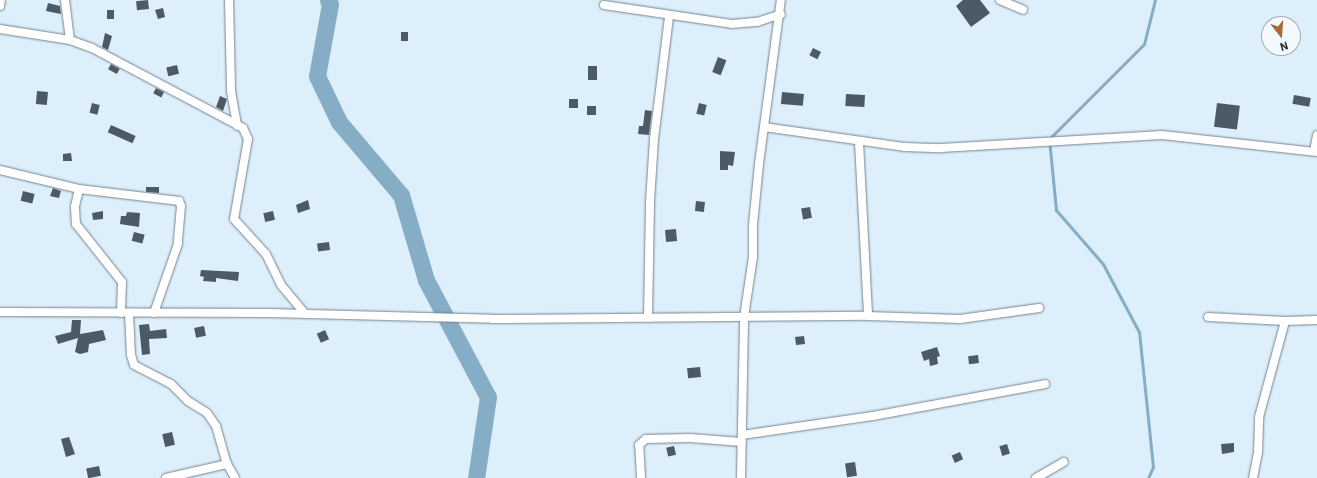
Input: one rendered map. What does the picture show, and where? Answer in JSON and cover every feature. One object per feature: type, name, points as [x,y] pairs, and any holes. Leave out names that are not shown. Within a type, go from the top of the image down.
[{"type":"street","points":[[0,6],[1,0]]},
{"type":"street","points":[[65,0],[70,40]]},
{"type":"street","points":[[229,0],[231,91],[237,125]]},
{"type":"street","points":[[741,478],[744,317],[753,257],[753,225],[764,127],[781,14],[781,0]]},
{"type":"street","points":[[1000,0],[1023,10]]},
{"type":"street","points":[[604,5],[669,16],[739,24],[757,22],[781,14]]},
{"type":"street","points":[[648,318],[650,202],[654,140],[669,16]]},
{"type":"street","points":[[0,29],[70,40],[92,48],[243,128],[248,139],[234,219],[266,254],[281,285],[305,314]]},
{"type":"street","points":[[764,127],[859,142],[941,148],[1162,135],[1316,152],[1317,135]]},
{"type":"street","points":[[859,142],[868,316]]},
{"type":"street","points":[[0,170],[79,189],[179,201],[181,206],[178,244],[154,313]]},
{"type":"street","points":[[79,189],[75,207],[76,224],[122,282],[131,355],[134,365],[171,384],[188,401],[207,413],[216,426],[227,464],[235,478]]},
{"type":"street","points":[[0,312],[305,314],[493,319],[868,316],[960,319],[1039,308]]},
{"type":"street","points":[[1208,317],[1285,321],[1317,320]]},
{"type":"street","points":[[1253,478],[1258,452],[1258,417],[1285,321]]},
{"type":"street","points":[[642,478],[639,445],[646,439],[742,438],[873,416],[1045,384]]},
{"type":"street","points":[[1036,478],[1064,462]]},
{"type":"street","points":[[166,478],[227,464]]},
{"type":"building","points":[[148,0],[149,9],[137,10],[136,1]]},
{"type":"building","points":[[963,0],[980,0],[990,13],[971,27],[956,6]]},
{"type":"building","points":[[48,3],[60,6],[61,14],[46,11]]},
{"type":"building","points":[[163,8],[165,17],[158,19],[155,10]]},
{"type":"building","points":[[107,10],[114,10],[114,19],[107,19]]},
{"type":"building","points":[[401,32],[408,32],[408,41],[401,41]]},
{"type":"building","points":[[105,33],[112,36],[108,50],[102,47]]},
{"type":"building","points":[[813,48],[821,52],[817,59],[809,55]]},
{"type":"building","points":[[718,57],[726,60],[721,75],[712,72]]},
{"type":"building","points":[[111,64],[120,69],[117,74],[108,69]]},
{"type":"building","points":[[177,65],[179,74],[168,76],[166,67]]},
{"type":"building","points":[[588,66],[597,66],[597,80],[588,80]]},
{"type":"building","points":[[156,88],[164,92],[161,97],[153,93]]},
{"type":"building","points":[[37,91],[48,92],[47,105],[36,104]]},
{"type":"building","points":[[782,92],[804,94],[803,106],[781,104]]},
{"type":"building","points":[[846,94],[865,95],[864,107],[845,106]]},
{"type":"building","points":[[1294,95],[1311,98],[1309,107],[1292,104]]},
{"type":"building","points":[[220,96],[227,99],[223,111],[216,107]]},
{"type":"building","points":[[569,99],[578,99],[578,108],[569,108]]},
{"type":"building","points":[[92,103],[100,105],[97,115],[90,113]]},
{"type":"building","points":[[699,103],[707,105],[704,116],[696,114]]},
{"type":"building","points":[[1217,103],[1240,106],[1237,130],[1214,127]]},
{"type":"building","points":[[587,106],[596,106],[596,115],[587,115]]},
{"type":"building","points":[[645,110],[652,111],[649,135],[638,134],[639,126],[643,126]]},
{"type":"building","points":[[111,125],[136,136],[132,143],[108,132]]},
{"type":"building","points":[[720,151],[735,152],[733,166],[728,165],[728,170],[720,170]]},
{"type":"building","points":[[71,153],[72,161],[63,161],[63,154]]},
{"type":"building","points":[[146,187],[159,187],[159,193],[146,192]]},
{"type":"building","points":[[53,188],[61,191],[59,198],[50,196]]},
{"type":"building","points":[[23,191],[35,194],[32,204],[21,201]]},
{"type":"building","points":[[308,200],[310,209],[298,213],[296,205]]},
{"type":"building","points":[[696,201],[705,202],[704,212],[695,211]]},
{"type":"building","points":[[810,207],[812,218],[803,219],[801,209]]},
{"type":"building","points":[[103,211],[103,219],[93,220],[92,213]]},
{"type":"building","points":[[273,211],[275,220],[265,222],[263,213]]},
{"type":"building","points":[[127,212],[140,213],[139,227],[120,224],[121,216],[126,216]]},
{"type":"building","points":[[676,229],[677,241],[666,242],[665,230]]},
{"type":"building","points":[[134,232],[145,235],[142,244],[132,241]]},
{"type":"building","points":[[329,242],[330,250],[318,251],[317,243]]},
{"type":"building","points":[[201,270],[239,272],[238,281],[216,278],[216,282],[203,281],[204,277],[200,276]]},
{"type":"building","points":[[72,320],[81,320],[80,334],[103,330],[106,340],[89,344],[88,352],[80,354],[75,352],[78,338],[58,344],[55,336],[71,332]]},
{"type":"building","points":[[149,324],[150,331],[166,329],[167,338],[149,339],[150,354],[142,355],[139,325]]},
{"type":"building","points":[[204,326],[206,336],[196,338],[194,328]]},
{"type":"building","points":[[325,330],[329,339],[321,343],[317,334]]},
{"type":"building","points":[[804,336],[805,344],[796,345],[795,337]]},
{"type":"building","points":[[937,347],[940,356],[937,357],[938,364],[930,366],[929,359],[924,361],[921,352]]},
{"type":"building","points":[[978,355],[979,363],[969,364],[968,356]]},
{"type":"building","points":[[700,367],[701,377],[688,378],[687,368]]},
{"type":"building","points":[[172,432],[175,445],[165,447],[162,434]]},
{"type":"building","points":[[69,437],[75,454],[66,457],[61,439]]},
{"type":"building","points":[[1234,443],[1234,452],[1222,454],[1221,444]]},
{"type":"building","points":[[1007,444],[1010,454],[1002,456],[999,446]]},
{"type":"building","points":[[674,446],[676,455],[668,457],[666,448]]},
{"type":"building","points":[[960,452],[963,459],[955,463],[952,456]]},
{"type":"building","points":[[855,462],[857,476],[847,477],[845,463]]},
{"type":"building","points":[[99,466],[101,476],[88,478],[86,468]]},
{"type":"waterway","points":[[328,0],[330,4],[317,76],[339,122],[401,195],[426,280],[488,397],[476,478]]},
{"type":"waterway","points":[[1148,478],[1153,467],[1139,332],[1103,264],[1056,210],[1049,139],[1144,44],[1155,0]]}]
